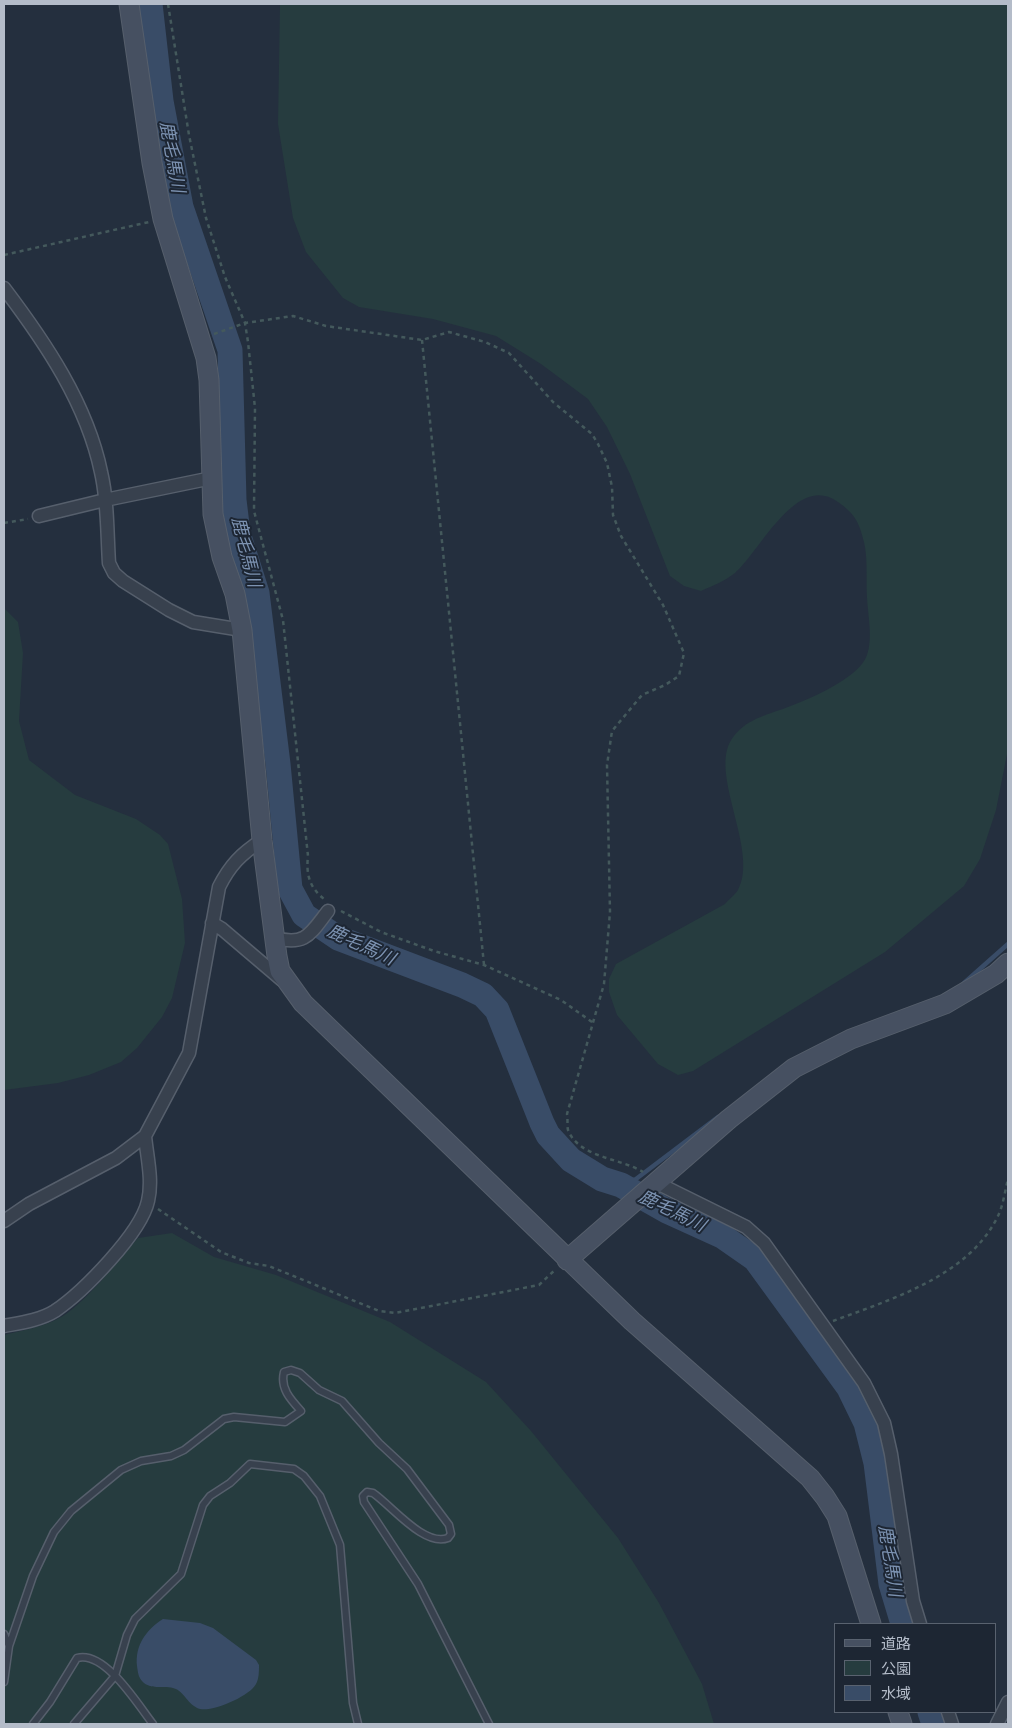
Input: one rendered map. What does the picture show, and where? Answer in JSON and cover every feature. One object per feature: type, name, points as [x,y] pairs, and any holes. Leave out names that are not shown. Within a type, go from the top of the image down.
[{"type":"street","points":[[129,4],[152,163],[163,219],[206,358],[210,380],[213,514],[222,557],[235,594],[242,630],[262,840],[280,971],[303,1003],[567,1260],[632,1321],[810,1478],[826,1497],[837,1516],[871,1623]]},
{"type":"street","points":[[4,288],[69,386],[87,426],[98,462],[105,500],[109,563],[114,573],[168,610],[193,622],[242,630]]},
{"type":"street","points":[[39,516],[212,478]]},
{"type":"street","points":[[4,1221],[29,1204],[116,1158],[145,1136],[190,1053],[219,888],[229,868],[241,854],[262,840]]},
{"type":"street","points":[[275,938],[288,942],[301,941],[308,936],[330,909]]},
{"type":"street","points":[[212,924],[222,928],[290,987]]},
{"type":"street","points":[[567,1260],[628,1205],[650,1181],[794,1068],[851,1039],[945,1004],[996,974],[1008,963]]},
{"type":"street","points":[[4,1326],[54,1312],[77,1293],[133,1234],[148,1203],[150,1188],[145,1136]]},
{"type":"street","points":[[650,1181],[746,1227],[764,1243],[864,1383],[884,1423],[891,1454],[912,1601],[920,1623]]},
{"type":"street","points":[[997,1724],[1008,1702]]},
{"type":"lane","points":[[4,1682],[9,1646],[33,1576],[54,1532],[71,1511],[121,1470],[140,1461],[171,1456],[184,1450],[224,1419],[234,1417],[285,1422],[300,1411],[287,1396],[282,1381],[284,1372],[291,1370],[300,1373],[319,1390],[342,1401],[379,1443],[407,1469],[449,1525],[451,1534],[448,1538],[433,1540],[419,1532],[373,1493],[367,1492],[363,1496],[364,1502],[418,1584],[489,1724]]},
{"type":"lane","points":[[74,1724],[115,1676],[126,1635],[135,1619],[181,1574],[203,1505],[210,1496],[230,1483],[250,1464],[294,1469],[313,1485],[320,1496],[340,1545],[352,1684],[358,1724]]},
{"type":"lane","points":[[4,1634],[9,1646]]},
{"type":"lane","points":[[33,1724],[50,1702],[77,1658],[84,1656],[95,1659],[115,1676],[153,1724]]},
{"type":"path","points":[[168,4],[189,134],[206,218],[225,277],[245,323],[254,408],[254,511],[283,620],[308,856],[306,873],[312,887],[330,909],[381,932],[434,951],[484,965],[561,1000],[592,1022]]},
{"type":"path","points":[[4,255],[163,219]]},
{"type":"path","points":[[208,337],[245,323],[294,316],[326,326],[422,340],[449,332],[485,342],[509,354],[546,395],[592,434],[598,444],[607,463],[612,487],[613,515],[621,536],[663,605],[684,654],[679,676],[665,685],[642,694],[612,731],[607,765],[610,912],[604,984],[568,1114],[568,1129],[577,1142],[598,1154],[633,1166],[650,1181]]},
{"type":"path","points":[[422,340],[484,965]]},
{"type":"path","points":[[4,523],[39,516]]},
{"type":"path","points":[[823,1325],[945,1274],[962,1262],[980,1244],[998,1216],[1008,1179]]},
{"type":"path","points":[[148,1203],[170,1215],[221,1252],[249,1263],[269,1266],[379,1311],[394,1313],[539,1285],[567,1260]]},
{"type":"green space","points":[[280,4],[1008,4],[1008,749],[996,810],[980,859],[964,886],[885,952],[693,1071],[678,1075],[658,1064],[617,1015],[609,992],[609,979],[616,964],[725,904],[738,890],[743,874],[743,856],[726,775],[726,757],[730,742],[740,729],[746,725],[767,714],[804,701],[830,688],[843,681],[862,664],[869,648],[870,634],[866,555],[860,529],[856,519],[849,510],[838,502],[823,495],[808,497],[794,505],[781,518],[731,576],[701,591],[684,586],[670,576],[630,474],[607,427],[588,399],[541,364],[496,336],[433,319],[359,307],[343,298],[306,252],[293,218],[278,124]]},
{"type":"green space","points":[[4,608],[18,622],[23,653],[19,721],[29,760],[75,795],[136,819],[160,835],[168,844],[182,899],[185,943],[172,998],[162,1017],[137,1048],[121,1062],[89,1075],[58,1083],[4,1090]]},
{"type":"green space","points":[[172,1233],[214,1257],[276,1275],[390,1322],[486,1382],[531,1431],[618,1538],[659,1603],[702,1684],[714,1724],[4,1724],[4,1335],[41,1326],[63,1316],[92,1290],[138,1238]]},
{"type":"water","points":[[163,1619],[200,1623],[213,1628],[256,1660],[259,1665],[256,1684],[247,1693],[231,1702],[222,1706],[200,1709],[177,1690],[144,1683],[138,1673],[138,1651],[147,1633]]},
{"type":"waterway","name":"鹿毛馬川","points":[[150,4],[161,101],[181,207],[230,350],[234,500],[238,533],[257,593],[278,764],[290,889],[304,915],[338,938],[462,985],[483,995],[497,1010],[548,1135],[571,1160],[602,1179],[621,1185],[667,1211],[722,1236],[755,1259],[849,1388],[866,1423],[876,1463],[891,1584],[903,1623]]},
{"type":"waterway","points":[[964,983],[1008,944]]},
{"type":"waterway","points":[[621,1185],[636,1179],[718,1117]]},
{"type":"waterway","name":"鹿毛馬川","points":[[930,1713],[934,1724]]}]
